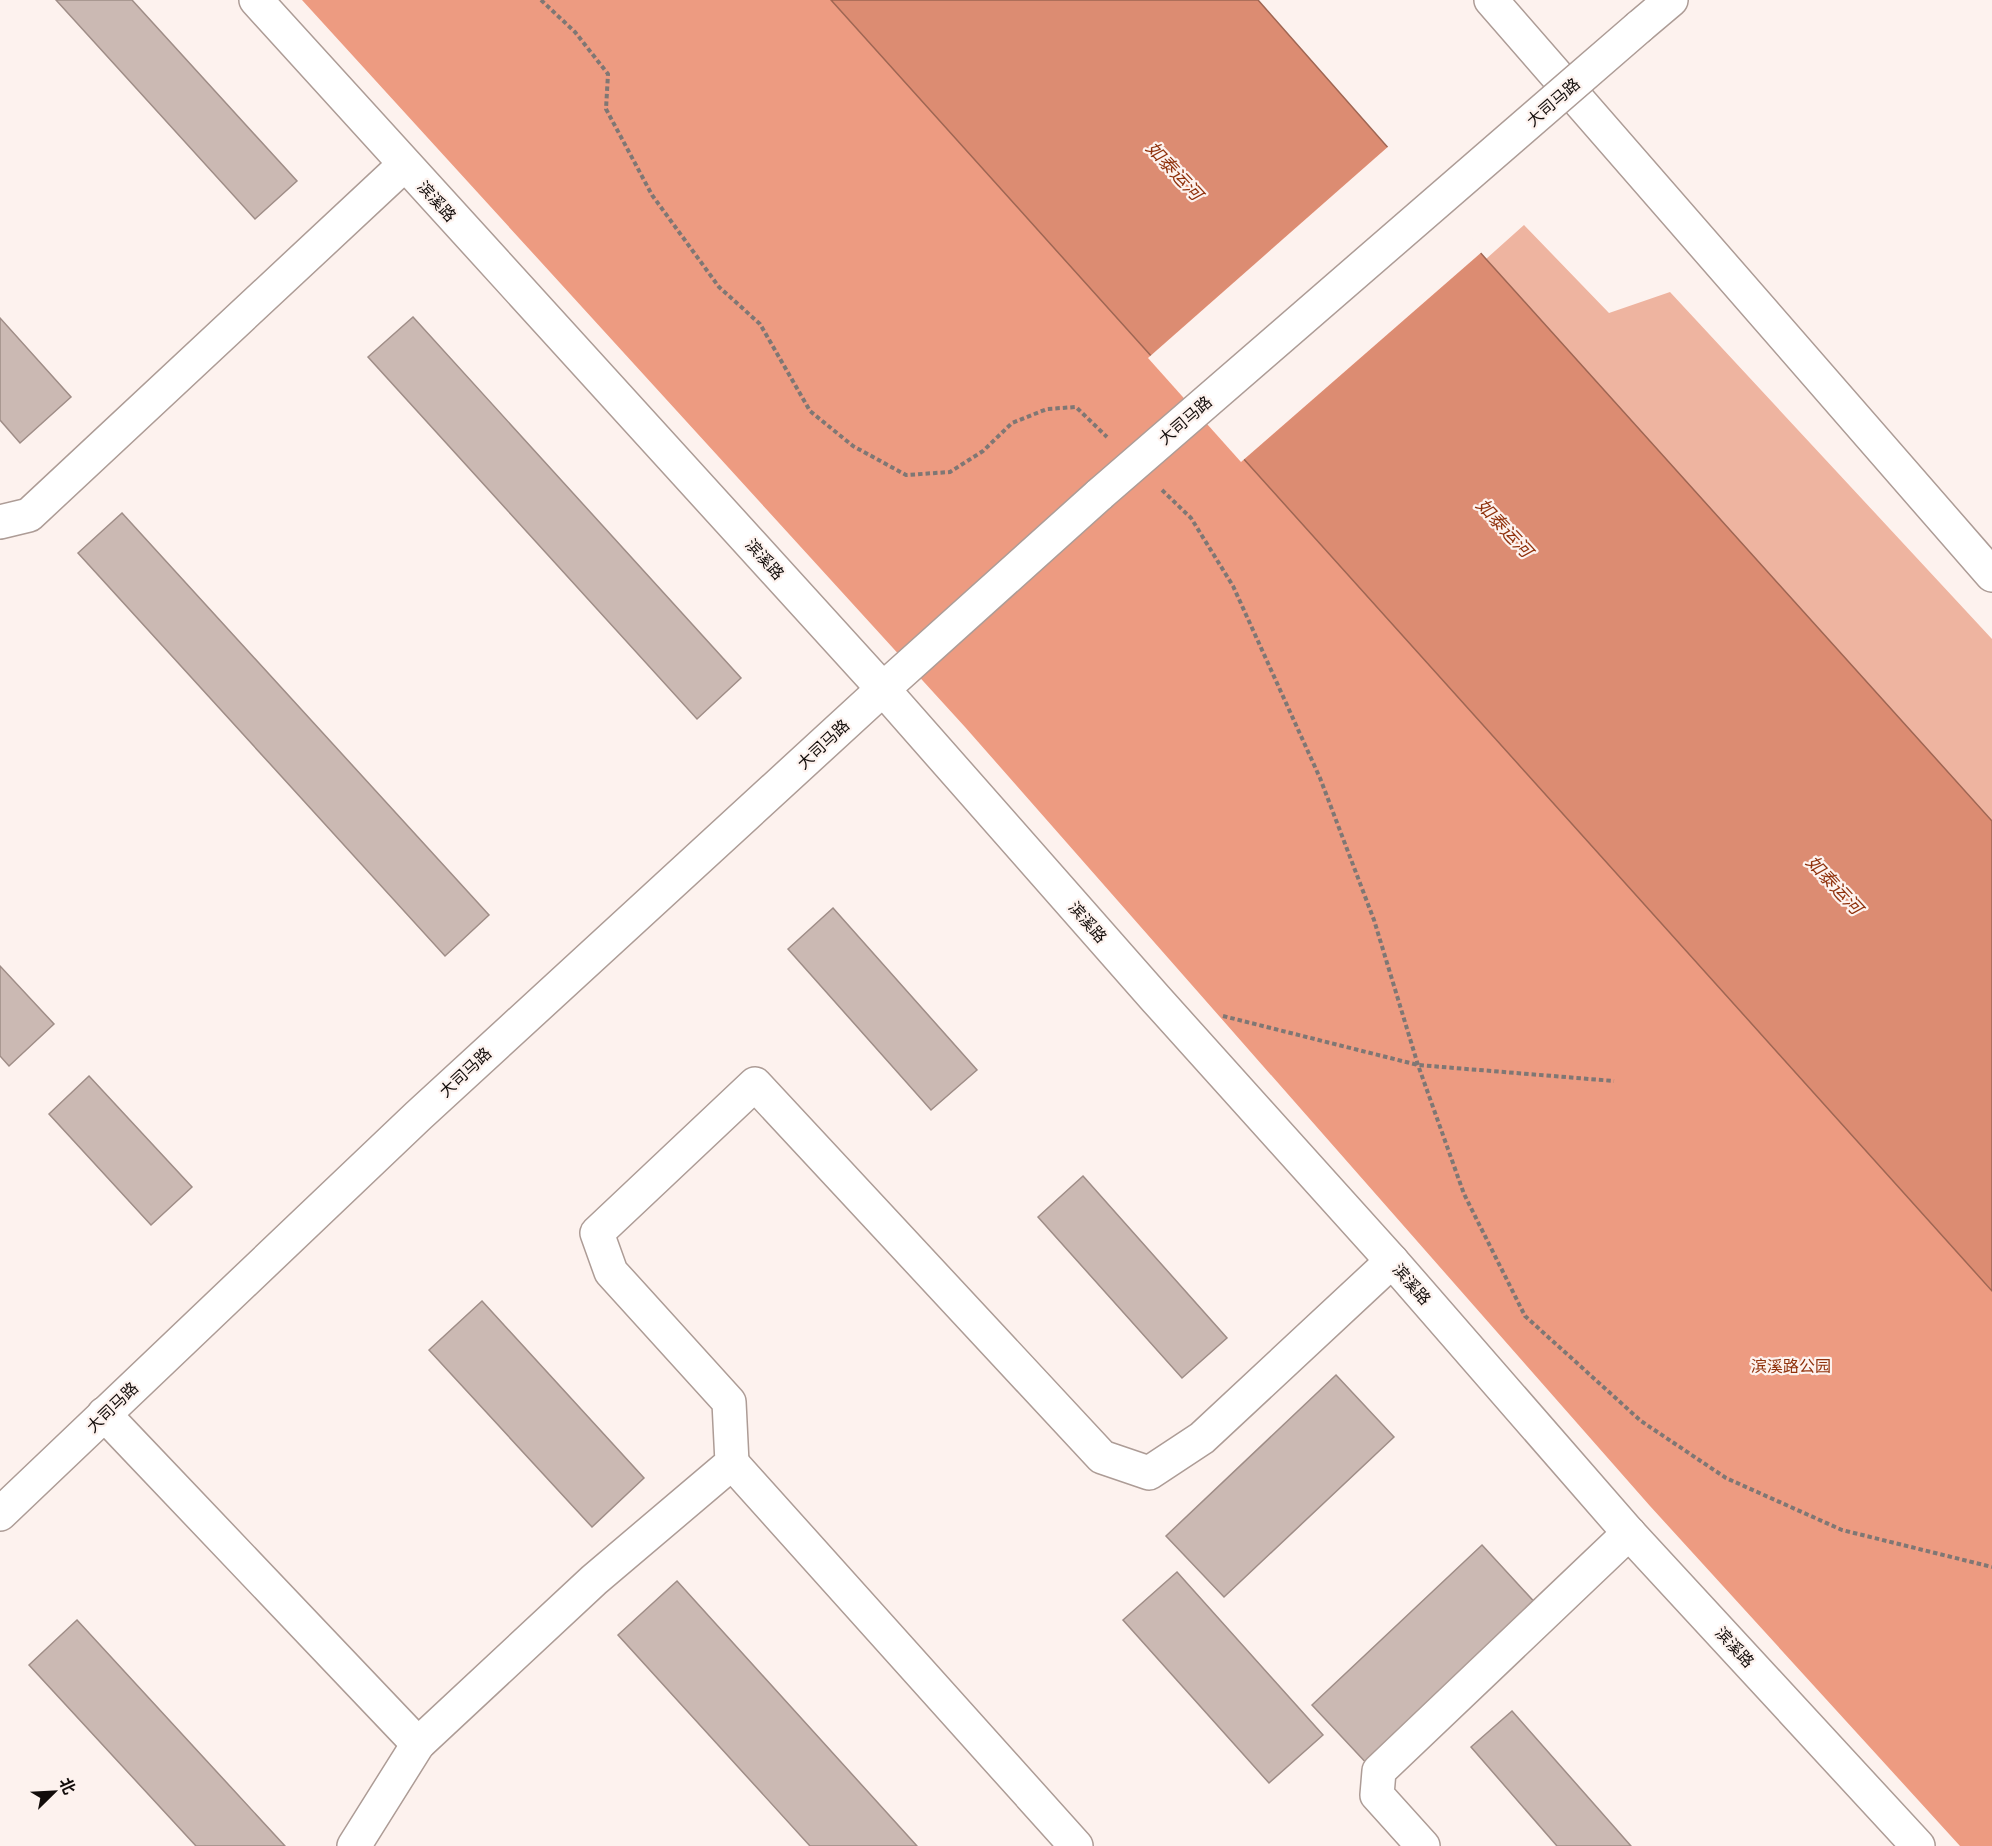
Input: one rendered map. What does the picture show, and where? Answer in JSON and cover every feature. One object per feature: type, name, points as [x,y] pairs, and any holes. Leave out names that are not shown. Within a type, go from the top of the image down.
[{"type":"street","name":"滨溪路","points":[[255,0],[883,689],[1156,999],[1392,1261],[1629,1533],[1918,1846]]},
{"type":"street","points":[[1491,0],[1992,575]]},
{"type":"street","name":"大司马路","points":[[0,1514],[418,1116],[883,689],[1100,494],[1671,0]]},
{"type":"street","points":[[0,522],[29,515],[404,165]]},
{"type":"street","points":[[1076,1846],[732,1463],[729,1402],[611,1272],[597,1233],[754,1084],[1102,1457],[1149,1473],[1202,1438],[1392,1261]]},
{"type":"street","points":[[104,1414],[418,1744]]},
{"type":"street","points":[[354,1846],[418,1744],[594,1580],[732,1463]]},
{"type":"street","points":[[1422,1846],[1377,1795],[1379,1771],[1629,1533]]},
{"type":"path","points":[[541,0],[575,32],[608,74],[606,109],[652,195],[719,287],[760,324],[810,411],[853,446],[906,475],[950,472],[983,451],[1012,423],[1047,409],[1076,407],[1109,439]]},
{"type":"path","points":[[1158,486],[1191,518],[1233,586],[1320,778],[1374,920],[1418,1065],[1464,1194],[1525,1316],[1641,1421],[1726,1478],[1842,1530],[1992,1567]]},
{"type":"path","points":[[1213,1014],[1418,1065],[1614,1081]]},
{"type":"shaded area","points":[[1524,225],[1609,313],[1670,292],[1992,639],[1992,821],[1486,259]]},
{"type":"green space","name":"滨溪路公园","points":[[302,0],[831,0],[1992,1291],[1992,1846],[1960,1846],[1650,1506],[965,727]]},
{"type":"water","name":"如泰运河","points":[[831,0],[1258,0],[1486,259],[1992,821],[1992,1291]]},
{"type":"pier","points":[[1390,145],[1483,251],[1241,462],[1148,358]]},
{"type":"building","points":[[56,0],[132,0],[297,181],[255,219]]},
{"type":"building","points":[[413,317],[741,678],[697,719],[368,357]]},
{"type":"building","points":[[0,318],[71,397],[20,443],[0,420]]},
{"type":"building","points":[[122,513],[489,915],[445,956],[78,553]]},
{"type":"building","points":[[833,908],[977,1070],[931,1110],[788,949]]},
{"type":"building","points":[[0,966],[54,1024],[9,1066],[0,1056]]},
{"type":"building","points":[[89,1076],[192,1187],[151,1225],[49,1114]]},
{"type":"building","points":[[1083,1176],[1227,1338],[1182,1378],[1038,1217]]},
{"type":"building","points":[[482,1301],[644,1478],[592,1527],[429,1350]]},
{"type":"building","points":[[1336,1375],[1394,1437],[1224,1597],[1166,1536]]},
{"type":"building","points":[[1482,1545],[1540,1608],[1370,1767],[1312,1705]]},
{"type":"building","points":[[1177,1572],[1323,1735],[1269,1783],[1123,1620]]},
{"type":"building","points":[[677,1581],[917,1846],[810,1846],[618,1635]]},
{"type":"building","points":[[77,1620],[285,1846],[196,1846],[29,1665]]},
{"type":"building","points":[[1512,1711],[1631,1846],[1557,1846],[1471,1747]]}]
